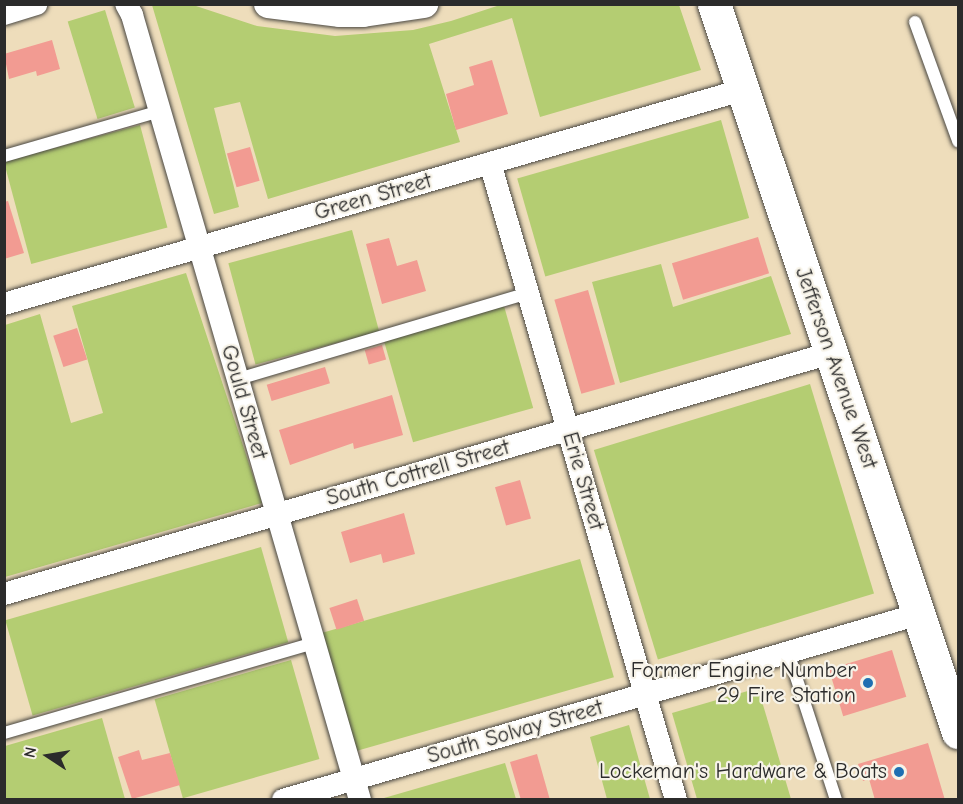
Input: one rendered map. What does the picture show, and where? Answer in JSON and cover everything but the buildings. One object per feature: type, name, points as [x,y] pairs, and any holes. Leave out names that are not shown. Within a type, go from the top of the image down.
[{"type":"main road","name":"Jefferson Avenue West","points":[[714,4],[958,732]]},
{"type":"street","points":[[4,14],[36,4]]},
{"type":"street","name":"Gould Street","points":[[126,4],[132,15],[357,789]]},
{"type":"street","points":[[268,4],[340,13],[363,13],[424,4]]},
{"type":"street","name":"Green Street","points":[[4,304],[742,90]]},
{"type":"street","name":"Erie Street","points":[[490,163],[676,800]]},
{"type":"street","name":"South Cottrell Street","points":[[4,594],[831,353]]},
{"type":"street","name":"South Solvay Street","points":[[284,800],[357,789],[646,694],[919,614]]},
{"type":"lane","points":[[915,22],[958,141]]},
{"type":"lane","points":[[4,156],[160,111]]},
{"type":"lane","points":[[238,379],[528,293]]},
{"type":"lane","points":[[4,733],[314,643]]},
{"type":"lane","points":[[788,652],[836,800]]},
{"type":"green space","points":[[152,5],[193,5],[257,26],[335,36],[413,30],[451,21],[500,5],[679,5],[701,70],[540,117],[512,18],[429,44],[460,142],[268,199],[240,102],[214,108],[239,207],[214,214]]},
{"type":"green space","points":[[105,10],[135,108],[98,119],[68,21]]},
{"type":"green space","points":[[721,120],[749,218],[545,276],[517,178]]},
{"type":"green space","points":[[140,125],[167,227],[31,264],[4,161]]},
{"type":"green space","points":[[352,230],[379,331],[256,365],[228,263]]},
{"type":"green space","points":[[661,264],[673,307],[771,276],[791,334],[620,383],[592,282]]},
{"type":"green space","points":[[186,273],[262,503],[5,577],[5,325],[40,314],[71,423],[103,413],[72,306]]},
{"type":"green space","points":[[504,306],[533,408],[413,442],[384,340]]},
{"type":"green space","points":[[810,384],[874,593],[658,660],[594,450]]},
{"type":"green space","points":[[261,547],[288,642],[33,715],[5,620]]},
{"type":"green space","points":[[580,559],[614,677],[356,751],[322,633]]},
{"type":"green space","points":[[291,660],[319,759],[183,798],[155,699]]},
{"type":"green space","points":[[758,688],[791,799],[697,799],[672,713]]},
{"type":"green space","points":[[102,718],[125,799],[5,799],[5,746]]},
{"type":"green space","points":[[629,725],[650,799],[607,799],[590,737]]},
{"type":"green space","points":[[505,763],[516,799],[384,799],[384,798]]},
{"type":"place","name":"Former Engine Number 29 Fire Station","points":[[868,683]]},
{"type":"place","name":"Lockeman's Hardware & Boats","points":[[899,772]]}]
